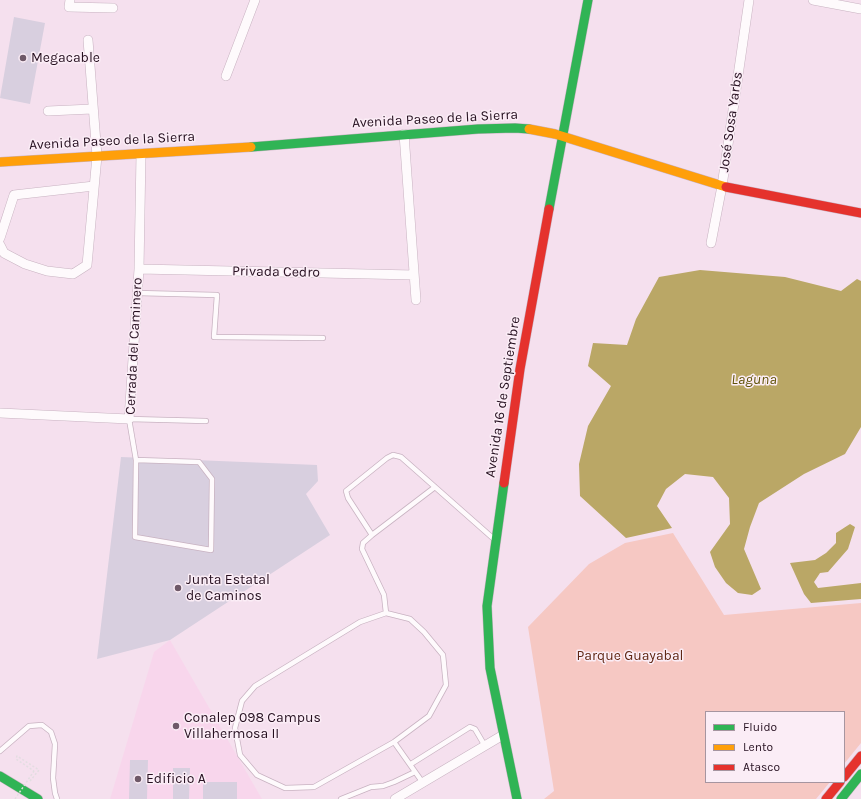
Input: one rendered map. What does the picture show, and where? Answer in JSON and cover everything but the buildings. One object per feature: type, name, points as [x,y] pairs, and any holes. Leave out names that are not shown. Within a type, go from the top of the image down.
[{"type":"main road","name":"Avenida 16 de Septiembre","points":[[517,799],[490,668],[487,606],[520,368],[564,137],[588,0]]},
{"type":"main road","name":"Avenida Paseo de la Sierra","points":[[0,162],[209,150],[404,134],[515,128],[540,131],[564,137],[722,186],[861,214]]},
{"type":"main road","points":[[845,776],[861,756]]},
{"type":"main road","points":[[841,799],[861,774]]},
{"type":"main road","points":[[0,776],[38,799]]},
{"type":"main road","points":[[826,799],[839,783]]},
{"type":"street","points":[[70,0],[69,7],[113,8]]},
{"type":"street","points":[[226,76],[255,0]]},
{"type":"street","name":"José Sosa Yarbs","points":[[711,243],[722,186],[749,0]]},
{"type":"street","points":[[814,0],[861,9]]},
{"type":"street","points":[[0,245],[4,253],[25,264],[47,272],[73,274],[87,265],[97,156],[92,109],[88,40]]},
{"type":"street","points":[[48,111],[92,109]]},
{"type":"street","points":[[404,134],[416,300]]},
{"type":"street","name":"Cerrada del Caminero","points":[[130,419],[139,269],[141,154]]},
{"type":"street","points":[[0,238],[14,195],[94,186]]},
{"type":"street","name":"Privada Cedro","points":[[139,269],[414,275]]},
{"type":"street","points":[[0,413],[130,419]]},
{"type":"street","points":[[395,799],[503,735]]},
{"type":"lane","points":[[137,292],[216,295],[214,337],[323,338]]},
{"type":"lane","points":[[130,419],[206,421]]},
{"type":"lane","name":"Cerrada del Caminero","points":[[130,419],[136,460],[135,537],[211,550],[212,479],[199,462],[136,460]]},
{"type":"lane","points":[[372,535],[348,498],[346,491],[387,458],[393,456],[401,457],[496,541]]},
{"type":"lane","points":[[386,613],[384,595],[362,549],[363,543],[435,487]]},
{"type":"lane","points":[[386,613],[410,619],[424,632],[443,655],[446,685],[429,716],[394,742],[314,787],[286,788],[257,775],[240,755],[235,728],[242,702],[255,686],[360,622],[386,613]]},
{"type":"lane","points":[[0,751],[29,726],[42,726],[51,732],[55,744],[53,778],[55,793],[58,799]]},
{"type":"lane","points":[[410,764],[470,727],[475,729],[485,746]]},
{"type":"lane","points":[[394,742],[423,783]]},
{"type":"lane","points":[[341,799],[371,786],[383,786],[394,782],[415,772]]},
{"type":"path","points":[[15,799],[34,771],[16,759],[17,756],[39,770]]},
{"type":"shaded area","name":"Conalep 098 Campus Villahermosa II","points":[[170,640],[262,799],[110,799],[154,652]]},
{"type":"green space","name":"Parque Guayabal","points":[[673,533],[724,615],[861,603],[861,743],[845,763],[845,711],[705,711],[705,783],[829,783],[816,799],[544,799],[554,791],[528,627],[589,564],[625,543]]},
{"type":"water","name":"Laguna","points":[[700,270],[785,277],[841,291],[857,279],[861,281],[861,427],[845,454],[804,474],[759,503],[744,549],[761,589],[752,595],[738,593],[726,583],[715,567],[710,552],[730,524],[729,498],[713,477],[685,474],[666,489],[657,506],[672,528],[626,538],[580,496],[579,464],[588,426],[611,386],[588,366],[593,343],[627,345],[636,319],[659,277]]},
{"type":"water","points":[[850,524],[855,527],[848,549],[828,572],[820,573],[814,582],[818,588],[861,583],[861,599],[811,603],[804,594],[790,563],[815,560],[826,553],[836,543],[836,533]]},
{"type":"traffic: fast","points":[[549,209],[588,0]]},
{"type":"traffic: fast","points":[[251,147],[478,129],[529,129]]},
{"type":"traffic: fast","points":[[504,483],[487,606],[490,668],[517,799]]},
{"type":"traffic: fast","points":[[841,799],[861,774]]},
{"type":"traffic: fast","points":[[0,776],[38,799]]},
{"type":"traffic: slow","points":[[529,129],[555,134],[726,187]]},
{"type":"traffic: slow","points":[[0,162],[251,147]]},
{"type":"traffic: jam","points":[[726,187],[861,213]]},
{"type":"traffic: jam","points":[[504,483],[520,369],[549,209]]},
{"type":"traffic: jam","points":[[845,776],[861,756]]},
{"type":"traffic: jam","points":[[826,799],[839,783]]},
{"type":"place","name":"Megacable","points":[[23,58]]},
{"type":"place","name":"Junta Estatal de Caminos","points":[[178,588]]},
{"type":"place","name":"Conalep 098 Campus Villahermosa II","points":[[176,726]]},
{"type":"place","name":"Edificio A","points":[[138,779]]}]
